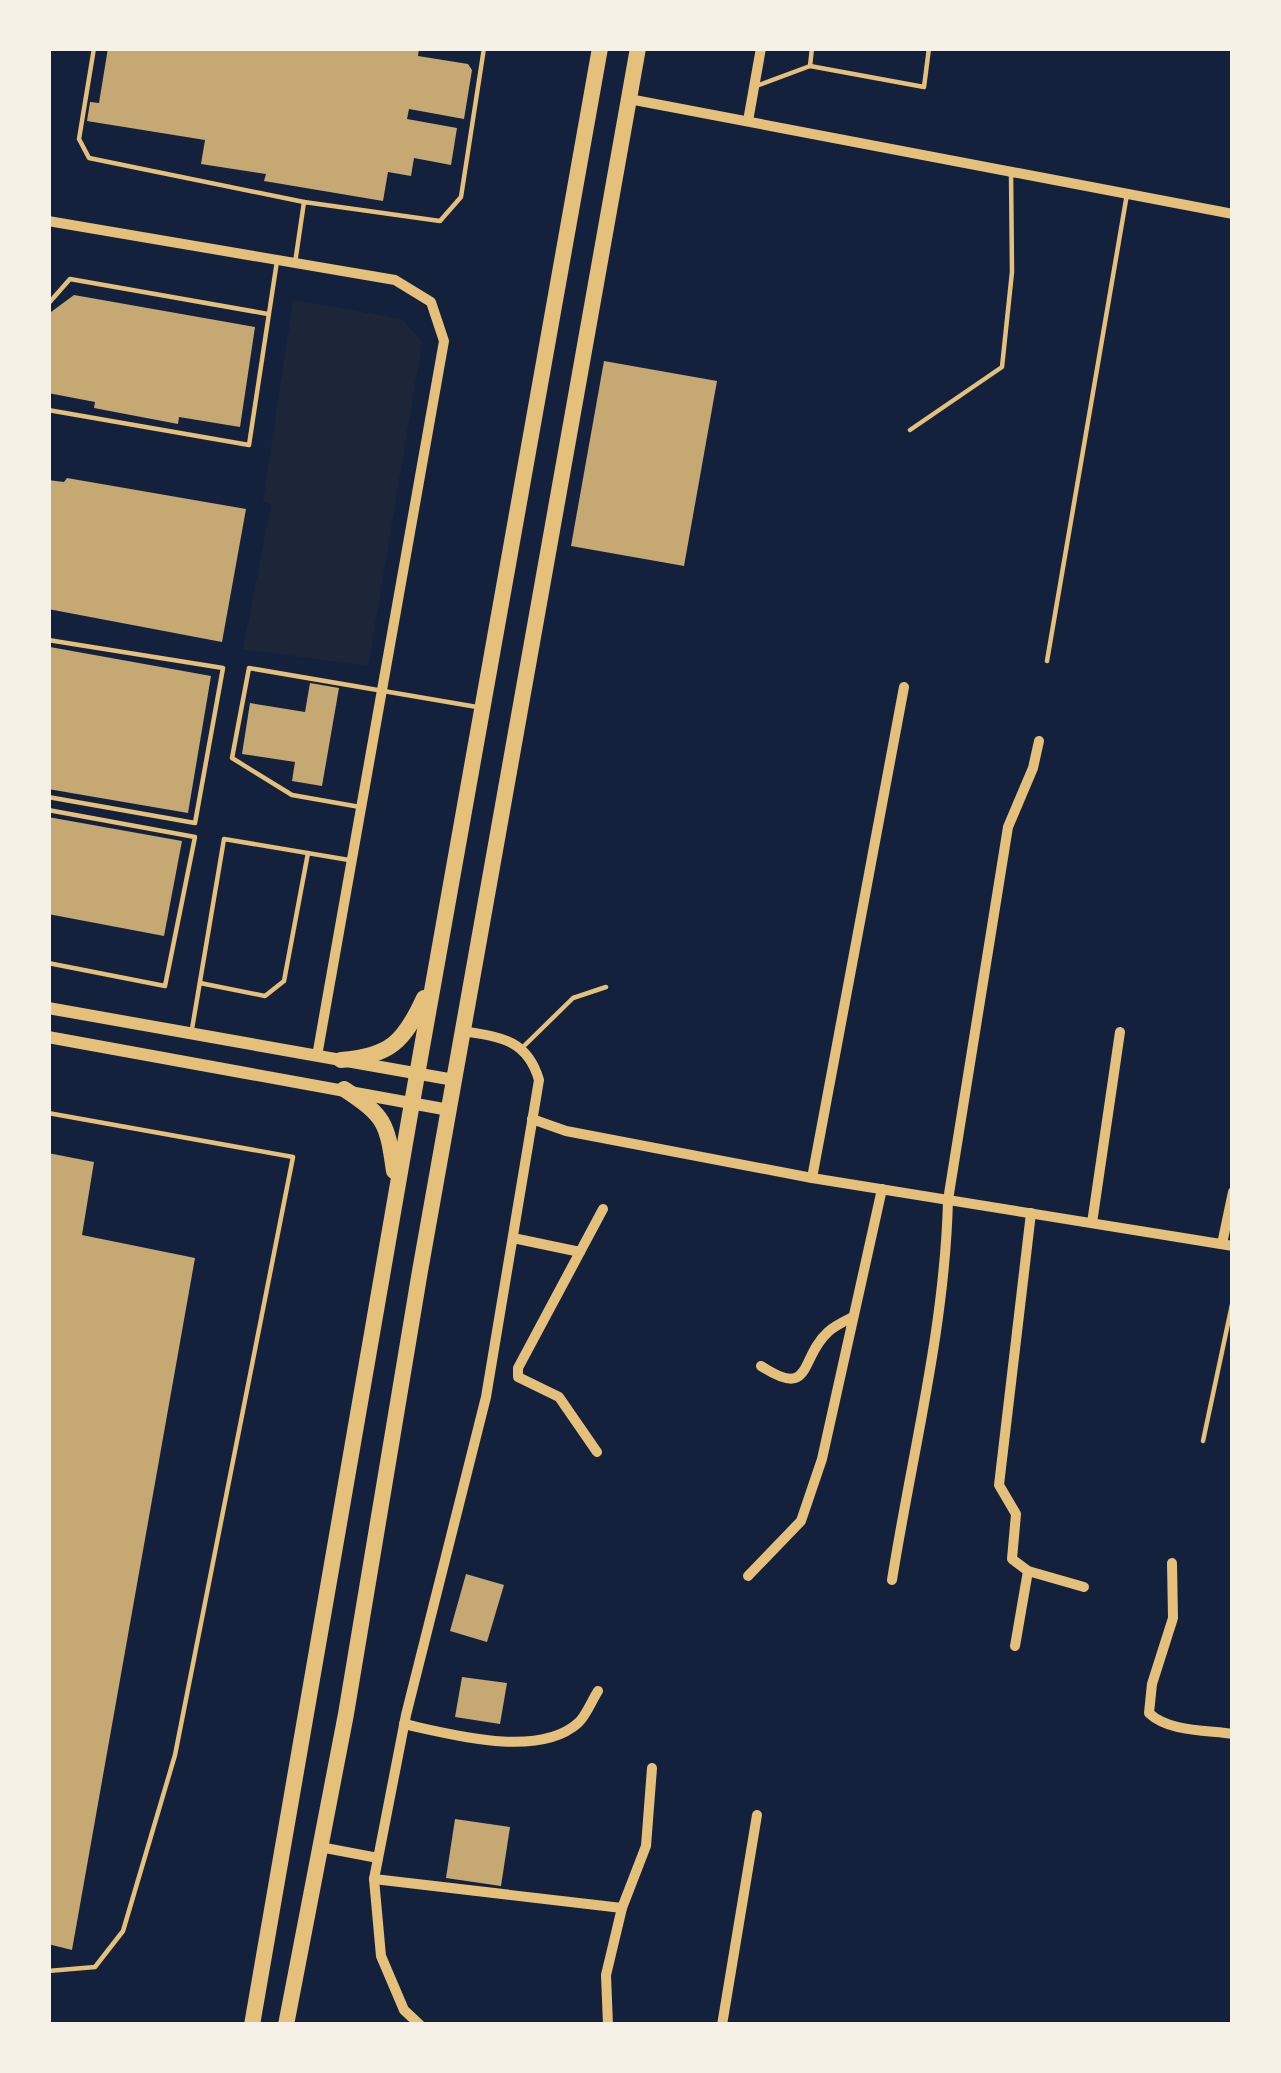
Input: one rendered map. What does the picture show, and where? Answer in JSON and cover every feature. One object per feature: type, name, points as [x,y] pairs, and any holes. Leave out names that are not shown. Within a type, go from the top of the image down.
[{"type":"main road","points":[[252,2025],[600,48]]},
{"type":"main road","points":[[286,2025],[638,48]]},
{"type":"main road","points":[[341,1060],[378,1054],[397,1042],[411,1027],[435,971]]},
{"type":"main road","points":[[344,1089],[383,1117],[397,1189]]},
{"type":"street","points":[[748,122],[761,48]]},
{"type":"street","points":[[629,99],[1233,214]]},
{"type":"street","points":[[48,221],[394,280],[431,302],[444,341],[317,1055]]},
{"type":"street","points":[[812,1178],[904,687]]},
{"type":"street","points":[[892,1580],[947,1252],[948,1200],[1008,827],[1040,741]]},
{"type":"street","points":[[48,1008],[454,1080]]},
{"type":"street","points":[[420,2025],[404,2010],[381,1956],[374,1880],[404,1724],[486,1397],[538,1080],[523,1047],[462,1031]]},
{"type":"street","points":[[1092,1223],[1120,1032]]},
{"type":"street","points":[[48,1037],[449,1110]]},
{"type":"street","points":[[532,1118],[566,1131],[812,1178],[1227,1245],[1233,1192]]},
{"type":"street","points":[[748,1576],[801,1521],[822,1460],[882,1189]]},
{"type":"street","points":[[597,1452],[559,1397],[518,1377],[518,1368],[604,1209]]},
{"type":"street","points":[[1031,1213],[999,1485],[1016,1514],[1012,1559],[1028,1571],[1084,1587]]},
{"type":"street","points":[[513,1238],[580,1252]]},
{"type":"street","points":[[761,1366],[792,1380],[803,1374],[828,1331],[853,1317]]},
{"type":"street","points":[[1172,1562],[1173,1618],[1152,1684],[1149,1713],[1157,1721],[1177,1726],[1233,1733]]},
{"type":"street","points":[[1015,1646],[1028,1571]]},
{"type":"street","points":[[404,1724],[495,1742],[550,1737],[578,1723],[598,1691]]},
{"type":"street","points":[[608,2025],[606,1975],[622,1908],[646,1846],[652,1768]]},
{"type":"street","points":[[722,2025],[757,1815]]},
{"type":"street","points":[[320,1847],[378,1858]]},
{"type":"street","points":[[374,1880],[622,1908]]},
{"type":"lane","points":[[94,48],[79,140],[88,158],[304,202],[440,221],[461,197],[484,48]]},
{"type":"lane","points":[[810,66],[812,48]]},
{"type":"lane","points":[[754,87],[810,66],[924,87],[929,48]]},
{"type":"lane","points":[[910,430],[1001,368],[1012,272],[1010,171]]},
{"type":"lane","points":[[1047,661],[1127,194]]},
{"type":"lane","points":[[295,263],[304,202]]},
{"type":"lane","points":[[48,410],[248,446],[278,260]]},
{"type":"lane","points":[[48,304],[70,279],[269,314]]},
{"type":"lane","points":[[48,640],[223,668],[195,823],[48,797]]},
{"type":"lane","points":[[362,807],[292,795],[232,758],[249,668],[483,708]]},
{"type":"lane","points":[[48,811],[195,837],[165,986],[48,963]]},
{"type":"lane","points":[[191,1034],[224,839],[352,861]]},
{"type":"lane","points":[[200,983],[265,996],[284,981],[308,854]]},
{"type":"lane","points":[[523,1047],[573,998],[606,987]]},
{"type":"lane","points":[[48,1113],[293,1157],[175,1755],[130,1909],[123,1931],[95,1966],[48,1971]]},
{"type":"lane","points":[[1203,1441],[1233,1300]]},
{"type":"shaded area","points":[[293,300],[402,319],[422,342],[368,666],[243,649],[271,504],[263,502]]},
{"type":"building","points":[[108,48],[419,48],[418,56],[468,64],[472,70],[464,119],[409,109],[407,119],[457,128],[451,165],[414,158],[411,176],[388,172],[383,201],[264,181],[266,174],[201,164],[205,140],[87,121],[90,102],[99,103]]},
{"type":"building","points":[[74,295],[255,327],[240,427],[179,417],[178,424],[94,408],[95,402],[48,393],[51,312]]},
{"type":"building","points":[[604,361],[717,381],[684,566],[571,546]]},
{"type":"building","points":[[67,478],[246,509],[222,642],[48,609],[48,480],[64,482]]},
{"type":"building","points":[[50,647],[211,676],[188,813],[48,789]]},
{"type":"building","points":[[310,683],[339,688],[322,786],[292,781],[295,762],[242,754],[250,703],[305,712]]},
{"type":"building","points":[[48,817],[182,841],[164,936],[48,914]]},
{"type":"building","points":[[48,1153],[94,1162],[82,1235],[195,1258],[72,1950],[48,1944]]},
{"type":"building","points":[[466,1574],[504,1585],[487,1642],[450,1631]]},
{"type":"building","points":[[462,1677],[507,1683],[500,1724],[455,1717]]},
{"type":"building","points":[[455,1819],[510,1827],[501,1886],[446,1878]]}]
